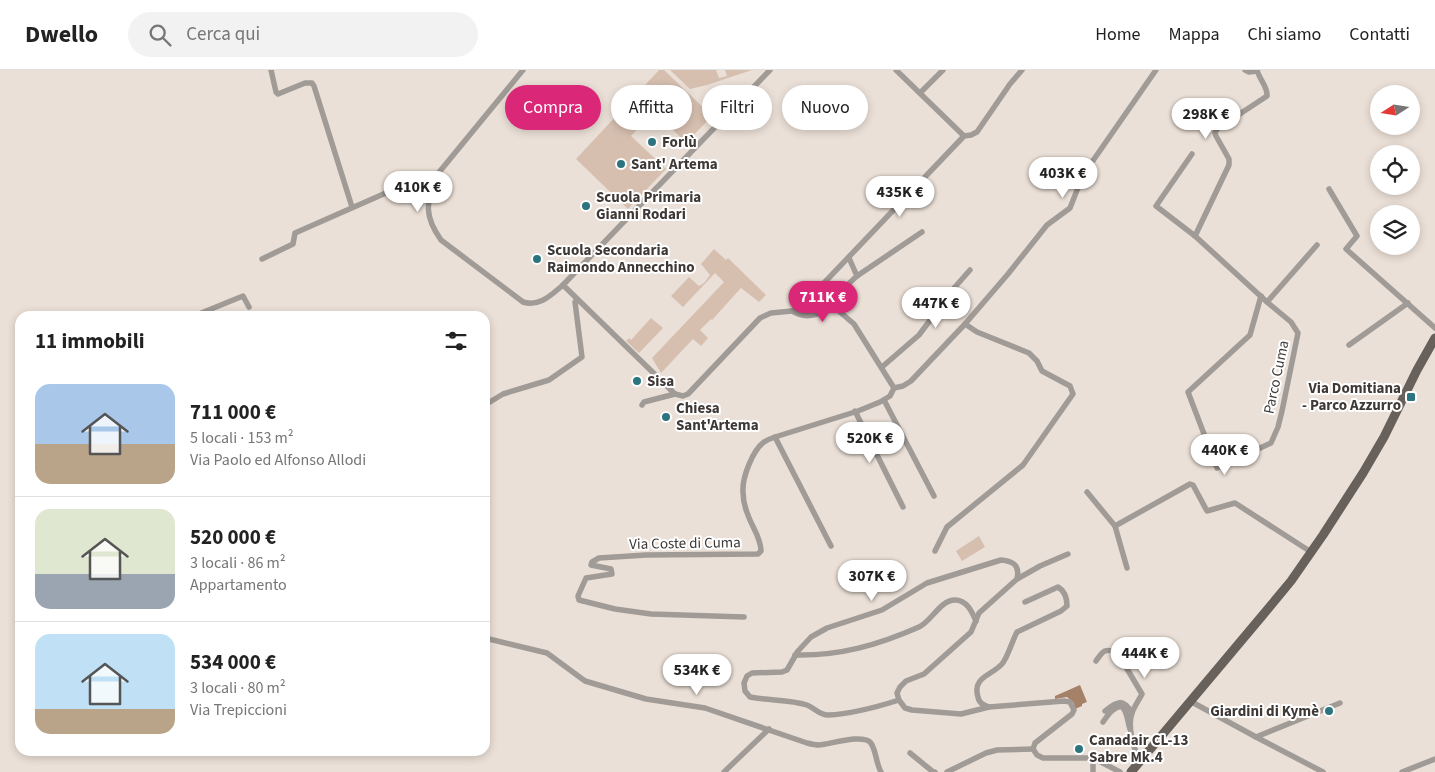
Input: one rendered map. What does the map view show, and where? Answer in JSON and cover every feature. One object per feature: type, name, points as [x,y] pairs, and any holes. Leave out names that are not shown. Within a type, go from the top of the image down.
[{"type":"main road","points":[[1130,772],[1262,616],[1311,552],[1363,473],[1384,437],[1435,338]]},
{"type":"street","points":[[270,70],[278,94],[305,83],[312,83],[314,86],[352,207]]},
{"type":"street","points":[[522,70],[436,176],[430,194],[428,214],[442,240],[523,302],[533,304],[548,298],[564,285],[770,70]]},
{"type":"street","points":[[896,70],[964,136],[971,136],[977,132],[1022,70]]},
{"type":"street","points":[[920,93],[943,70]]},
{"type":"street","name":"Via Coste di Cuma","points":[[744,617],[651,614],[615,609],[579,600],[578,596],[586,578],[612,574],[611,569],[591,566],[592,562],[598,558],[646,555],[758,554],[761,551],[761,544],[748,516],[743,497],[743,487],[750,461],[763,442],[884,400],[890,396],[894,388],[903,386],[911,381],[965,324],[1047,225],[1070,208],[1083,175],[1156,70]]},
{"type":"street","points":[[1194,236],[1229,165],[1229,159],[1215,132],[1267,96],[1257,70],[1246,72],[1245,70]]},
{"type":"street","points":[[642,405],[644,402],[675,394],[683,396],[688,394],[765,314],[778,311],[792,311],[803,305],[964,136]]},
{"type":"street","name":"Parco Cuma","points":[[1192,154],[1156,206],[1194,236],[1291,322],[1298,333],[1278,427],[1271,443],[1217,468],[1188,392],[1250,335],[1261,296]]},
{"type":"street","points":[[262,259],[293,244],[295,233],[413,181],[436,176]]},
{"type":"street","points":[[1329,189],[1357,236],[1346,249],[1435,328]]},
{"type":"street","points":[[792,311],[795,314],[806,316],[834,307],[840,303],[841,294],[845,287],[922,232]]},
{"type":"street","points":[[1267,302],[1317,245]]},
{"type":"street","points":[[849,258],[858,276]]},
{"type":"street","points":[[882,367],[919,335],[970,270]]},
{"type":"street","points":[[564,285],[675,394]]},
{"type":"street","points":[[820,288],[834,307],[854,324],[894,388]]},
{"type":"street","points":[[206,311],[242,296],[249,307]]},
{"type":"street","points":[[490,403],[503,394],[549,380],[582,357],[575,302],[577,299]]},
{"type":"street","points":[[1349,345],[1408,303]]},
{"type":"street","points":[[803,305],[803,312],[806,316]]},
{"type":"street","points":[[935,551],[947,528],[1023,465],[1073,394],[1070,386],[1042,371],[1037,361],[1029,353],[977,332],[965,324]]},
{"type":"street","points":[[884,400],[934,496]]},
{"type":"street","points":[[855,411],[903,507]]},
{"type":"street","points":[[775,437],[831,546]]},
{"type":"street","points":[[1115,526],[1193,484],[1207,511],[1235,503],[1311,552]]},
{"type":"street","points":[[1087,492],[1115,526],[1127,568]]},
{"type":"street","points":[[1068,554],[1040,566],[1018,579],[979,613],[971,632],[924,674],[906,681],[900,687],[898,693],[899,700],[905,708],[912,710],[961,714],[988,707],[1070,702],[1074,710],[1072,714],[1035,743],[1033,749],[1036,755],[1043,758],[1093,758],[1120,772]]},
{"type":"street","points":[[899,700],[863,710],[827,715],[809,706],[795,702],[750,697],[744,683],[747,676],[752,673],[782,672],[787,670],[795,655],[811,637],[827,628],[882,610],[927,583],[1001,560],[1010,561],[1015,565],[1019,573],[1018,579]]},
{"type":"street","points":[[988,707],[978,699],[976,688],[980,681],[1003,662],[1017,632],[1061,611],[1067,606],[1062,590],[1058,588],[1024,602]]},
{"type":"street","points":[[795,655],[836,654],[872,646],[921,626],[946,602],[957,600],[966,604],[972,611],[976,621]]},
{"type":"street","points":[[490,639],[547,653],[585,682],[646,698],[704,708],[813,744],[865,740],[873,746],[881,772]]},
{"type":"street","points":[[1096,661],[1103,652],[1109,650],[1116,652],[1142,694],[1132,713],[1131,723],[1133,744],[1140,761]]},
{"type":"street","points":[[1190,701],[1321,772]]},
{"type":"street","points":[[1105,711],[1114,703],[1121,703],[1127,705],[1132,713]]},
{"type":"street","points":[[1256,737],[1340,703]]},
{"type":"street","points":[[1103,722],[1112,710],[1121,706],[1127,712],[1127,722],[1132,732]]},
{"type":"street","points":[[724,772],[769,729]]},
{"type":"street","points":[[947,772],[986,753],[997,750],[1033,749]]},
{"type":"street","points":[[910,753],[935,772]]},
{"type":"street","points":[[1093,758],[1093,772]]},
{"type":"street","points":[[1402,772],[1435,759]]},
{"type":"shaded area","name":"Sant' Artema","points":[[659,70],[664,70],[680,85],[645,85]]},
{"type":"shaded area","points":[[670,70],[716,70],[719,78],[727,76],[725,70],[752,70],[692,89],[692,85],[686,85]]},
{"type":"shaded area","name":"Sant' Artema","points":[[692,97],[702,106],[702,126],[686,143],[673,130],[692,130]]},
{"type":"shaded area","name":"Sant' Artema","points":[[611,121],[611,130],[637,130],[631,136],[666,169],[628,209],[576,159]]},
{"type":"shaded area","points":[[714,249],[726,260],[728,258],[766,295],[759,302],[741,288],[712,320],[700,330],[708,338],[701,346],[693,339],[661,373],[652,358],[724,282],[715,273],[683,307],[671,296],[689,277],[699,286],[704,283],[710,275],[701,264]]},
{"type":"shaded area","points":[[651,318],[663,328],[639,353],[626,341],[629,338],[631,340]]},
{"type":"shaded area","points":[[979,536],[985,547],[962,561],[956,551]]},
{"type":"shaded area","points":[[1080,685],[1087,702],[1082,704],[1082,706],[1075,709],[1074,703],[1067,697],[1055,699],[1055,696]]},
{"type":"place","name":"Forlù","points":[[652,142]]},
{"type":"place","name":"Sant' Artema","points":[[621,164]]},
{"type":"place","name":"Scuola Primaria Gianni Rodari","points":[[586,206]]},
{"type":"place","name":"Scuola Secondaria Raimondo Annecchino","points":[[537,259]]},
{"type":"place","name":"Sisa","points":[[637,381]]},
{"type":"place","name":"Via Domitiana - Parco Azzurro","points":[[1411,397]]},
{"type":"place","name":"Chiesa Sant'Artema","points":[[666,417]]},
{"type":"place","name":"Giardini di Kymè","points":[[1329,711]]},
{"type":"place","name":"Canadair CL-13 Sabre Mk.4","points":[[1079,749]]}]
